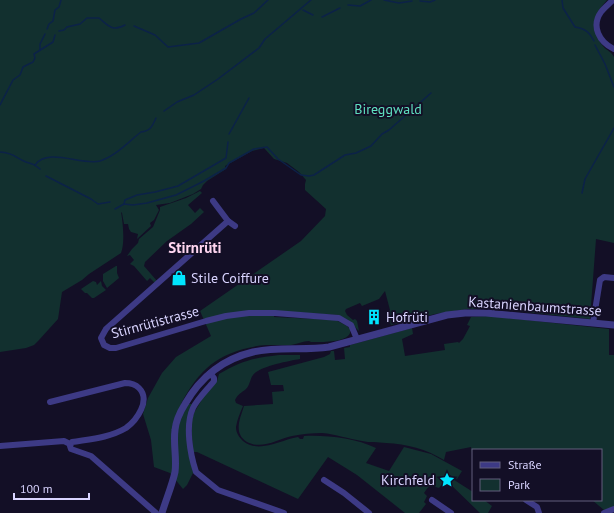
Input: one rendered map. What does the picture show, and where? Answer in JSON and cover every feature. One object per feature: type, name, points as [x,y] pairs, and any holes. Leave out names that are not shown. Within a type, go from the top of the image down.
[{"type":"street","points":[[613,0],[602,11],[596,28],[600,39],[614,49]]},
{"type":"street","points":[[213,201],[228,221],[235,226]]},
{"type":"street","name":"Stirnrütistrasse","points":[[228,221],[106,329],[101,338],[104,345],[110,348],[116,348],[206,321],[226,316],[249,313],[275,313],[339,318],[351,325],[357,339]]},
{"type":"street","points":[[593,323],[600,280],[604,277],[614,278]]},
{"type":"street","name":"Kastanienbaumstrasse","points":[[162,513],[172,485],[175,471],[175,430],[177,418],[197,386],[210,373],[225,363],[252,352],[264,350],[319,349],[431,319],[465,313],[486,313],[614,325]]},
{"type":"street","points":[[210,373],[214,378],[214,381],[199,399],[193,409],[190,420],[189,433],[196,472],[218,490],[284,513]]},
{"type":"street","points":[[0,446],[64,442],[70,444],[72,442],[102,437],[127,427],[135,420],[144,400],[143,394],[134,384],[125,384],[50,402]]},
{"type":"street","points":[[70,444],[71,449],[91,456],[156,513]]},
{"type":"street","points":[[324,480],[344,493],[369,513]]},
{"type":"street","points":[[432,500],[451,513]]},
{"type":"street","points":[[528,501],[537,507],[539,513]]},
{"type":"street","points":[[604,513],[614,509]]},
{"type":"green space","name":"Bireggwald","points":[[0,0],[607,0],[598,11],[595,22],[599,41],[604,48],[612,53],[614,57],[614,243],[596,239],[590,319],[497,309],[468,309],[435,314],[391,325],[386,312],[390,310],[385,291],[379,299],[362,306],[360,303],[346,309],[345,311],[347,315],[353,320],[355,319],[357,321],[359,331],[348,320],[338,315],[275,311],[274,317],[336,320],[347,326],[350,329],[350,333],[343,339],[332,341],[307,341],[291,345],[261,345],[243,349],[231,353],[211,364],[195,381],[181,404],[194,404],[190,411],[193,473],[187,485],[183,489],[170,473],[154,467],[151,440],[143,414],[148,398],[162,373],[176,357],[211,336],[200,311],[301,241],[325,216],[326,209],[305,190],[306,180],[299,172],[287,163],[274,159],[264,148],[252,151],[225,166],[226,169],[207,181],[201,189],[193,194],[170,203],[156,205],[159,210],[154,220],[150,223],[151,226],[137,239],[138,234],[131,232],[128,224],[124,224],[121,212],[123,239],[121,253],[62,292],[58,319],[34,345],[26,348],[0,352]]},
{"type":"green space","points":[[200,191],[202,193],[188,205],[195,213],[200,208],[204,212],[191,224],[167,241],[145,262],[144,266],[157,281],[155,283],[150,278],[147,281],[134,266],[130,264],[134,260],[130,255],[127,256],[138,243],[139,239],[153,227],[160,207],[186,198]]},
{"type":"green space","points":[[116,266],[119,278],[107,288],[103,281],[103,274]]},
{"type":"green space","points":[[93,281],[96,282],[97,285],[101,281],[102,286],[106,290],[92,298],[81,289]]},
{"type":"green space","points":[[490,316],[609,329],[609,355],[614,355],[614,508],[604,510],[593,501],[602,501],[602,449],[472,449],[472,453],[471,447],[446,452],[444,460],[423,450],[409,446],[365,442],[322,433],[296,435],[258,445],[247,442],[240,434],[239,426],[244,406],[273,404],[272,392],[284,391],[283,385],[271,385],[268,372],[324,357],[330,354],[331,351],[334,351],[335,360],[345,359],[344,348],[350,347],[350,345],[412,328],[413,334],[402,339],[405,356],[445,350],[444,344],[459,343],[463,339],[470,326],[467,325],[471,317]]},
{"type":"green space","points":[[300,355],[300,359],[275,364],[257,372],[253,375],[246,389],[238,395],[235,400],[236,403],[243,406],[236,427],[238,435],[243,441],[249,445],[263,446],[298,437],[303,439],[304,436],[322,436],[350,440],[376,448],[366,463],[389,471],[404,447],[431,454],[462,471],[457,479],[450,475],[439,488],[432,486],[429,487],[424,493],[427,496],[424,502],[426,504],[419,513],[405,513],[357,475],[328,457],[298,499],[197,452],[193,452],[191,423],[194,413],[204,396],[217,381],[219,374],[248,361],[262,357]]},
{"type":"green space","points":[[451,478],[472,491],[472,501],[485,501],[492,506],[488,513],[480,513],[448,482]]},
{"type":"waterway","points":[[47,29],[49,24],[53,21],[55,10],[59,7],[61,0]]},
{"type":"waterway","points":[[134,26],[155,35],[168,47],[199,43],[254,13],[268,0]]},
{"type":"waterway","points":[[164,111],[177,102],[194,95],[218,79],[259,48],[265,39],[311,0]]},
{"type":"waterway","points":[[348,5],[360,6],[371,0]]},
{"type":"waterway","points":[[384,0],[399,3],[412,1]]},
{"type":"waterway","points":[[420,1],[430,2],[435,0]]},
{"type":"waterway","points":[[562,0],[563,8],[575,27],[587,31],[594,41]]},
{"type":"waterway","points":[[322,17],[340,8]]},
{"type":"waterway","points":[[303,10],[313,15]]},
{"type":"waterway","points":[[59,31],[64,30],[67,27],[80,24],[87,18],[99,18],[108,26],[114,28],[125,25]]},
{"type":"waterway","points":[[40,50],[40,44],[45,34]]},
{"type":"waterway","points":[[0,105],[13,80],[20,75],[23,67],[33,62],[35,58],[34,54],[53,42],[55,35]]},
{"type":"waterway","points":[[595,45],[605,64],[614,87]]},
{"type":"waterway","points":[[115,209],[124,204],[133,205],[147,203],[176,195],[204,181],[226,168],[229,163],[254,149],[267,147],[278,159],[301,175],[314,175],[345,155],[356,153],[371,146],[382,134],[389,130],[431,93]]},
{"type":"waterway","points":[[229,134],[249,98]]},
{"type":"waterway","points":[[35,165],[48,157],[93,162],[106,159],[141,132],[149,130],[156,118]]},
{"type":"waterway","points":[[582,193],[585,179],[614,128]]},
{"type":"waterway","points":[[124,204],[125,200],[137,195],[178,186],[226,158],[228,142]]},
{"type":"waterway","points":[[0,152],[12,155],[33,164],[40,169]]},
{"type":"waterway","points":[[46,176],[98,204],[110,202]]},
{"type":"place","name":"Stile Coiffure","points":[[179,278]]},
{"type":"place","name":"Hofrüti","points":[[374,317]]},
{"type":"place","name":"Kirchfeld","points":[[447,480]]},
{"type":"district","name":"Stirnrüti","points":[[195,247]]}]
